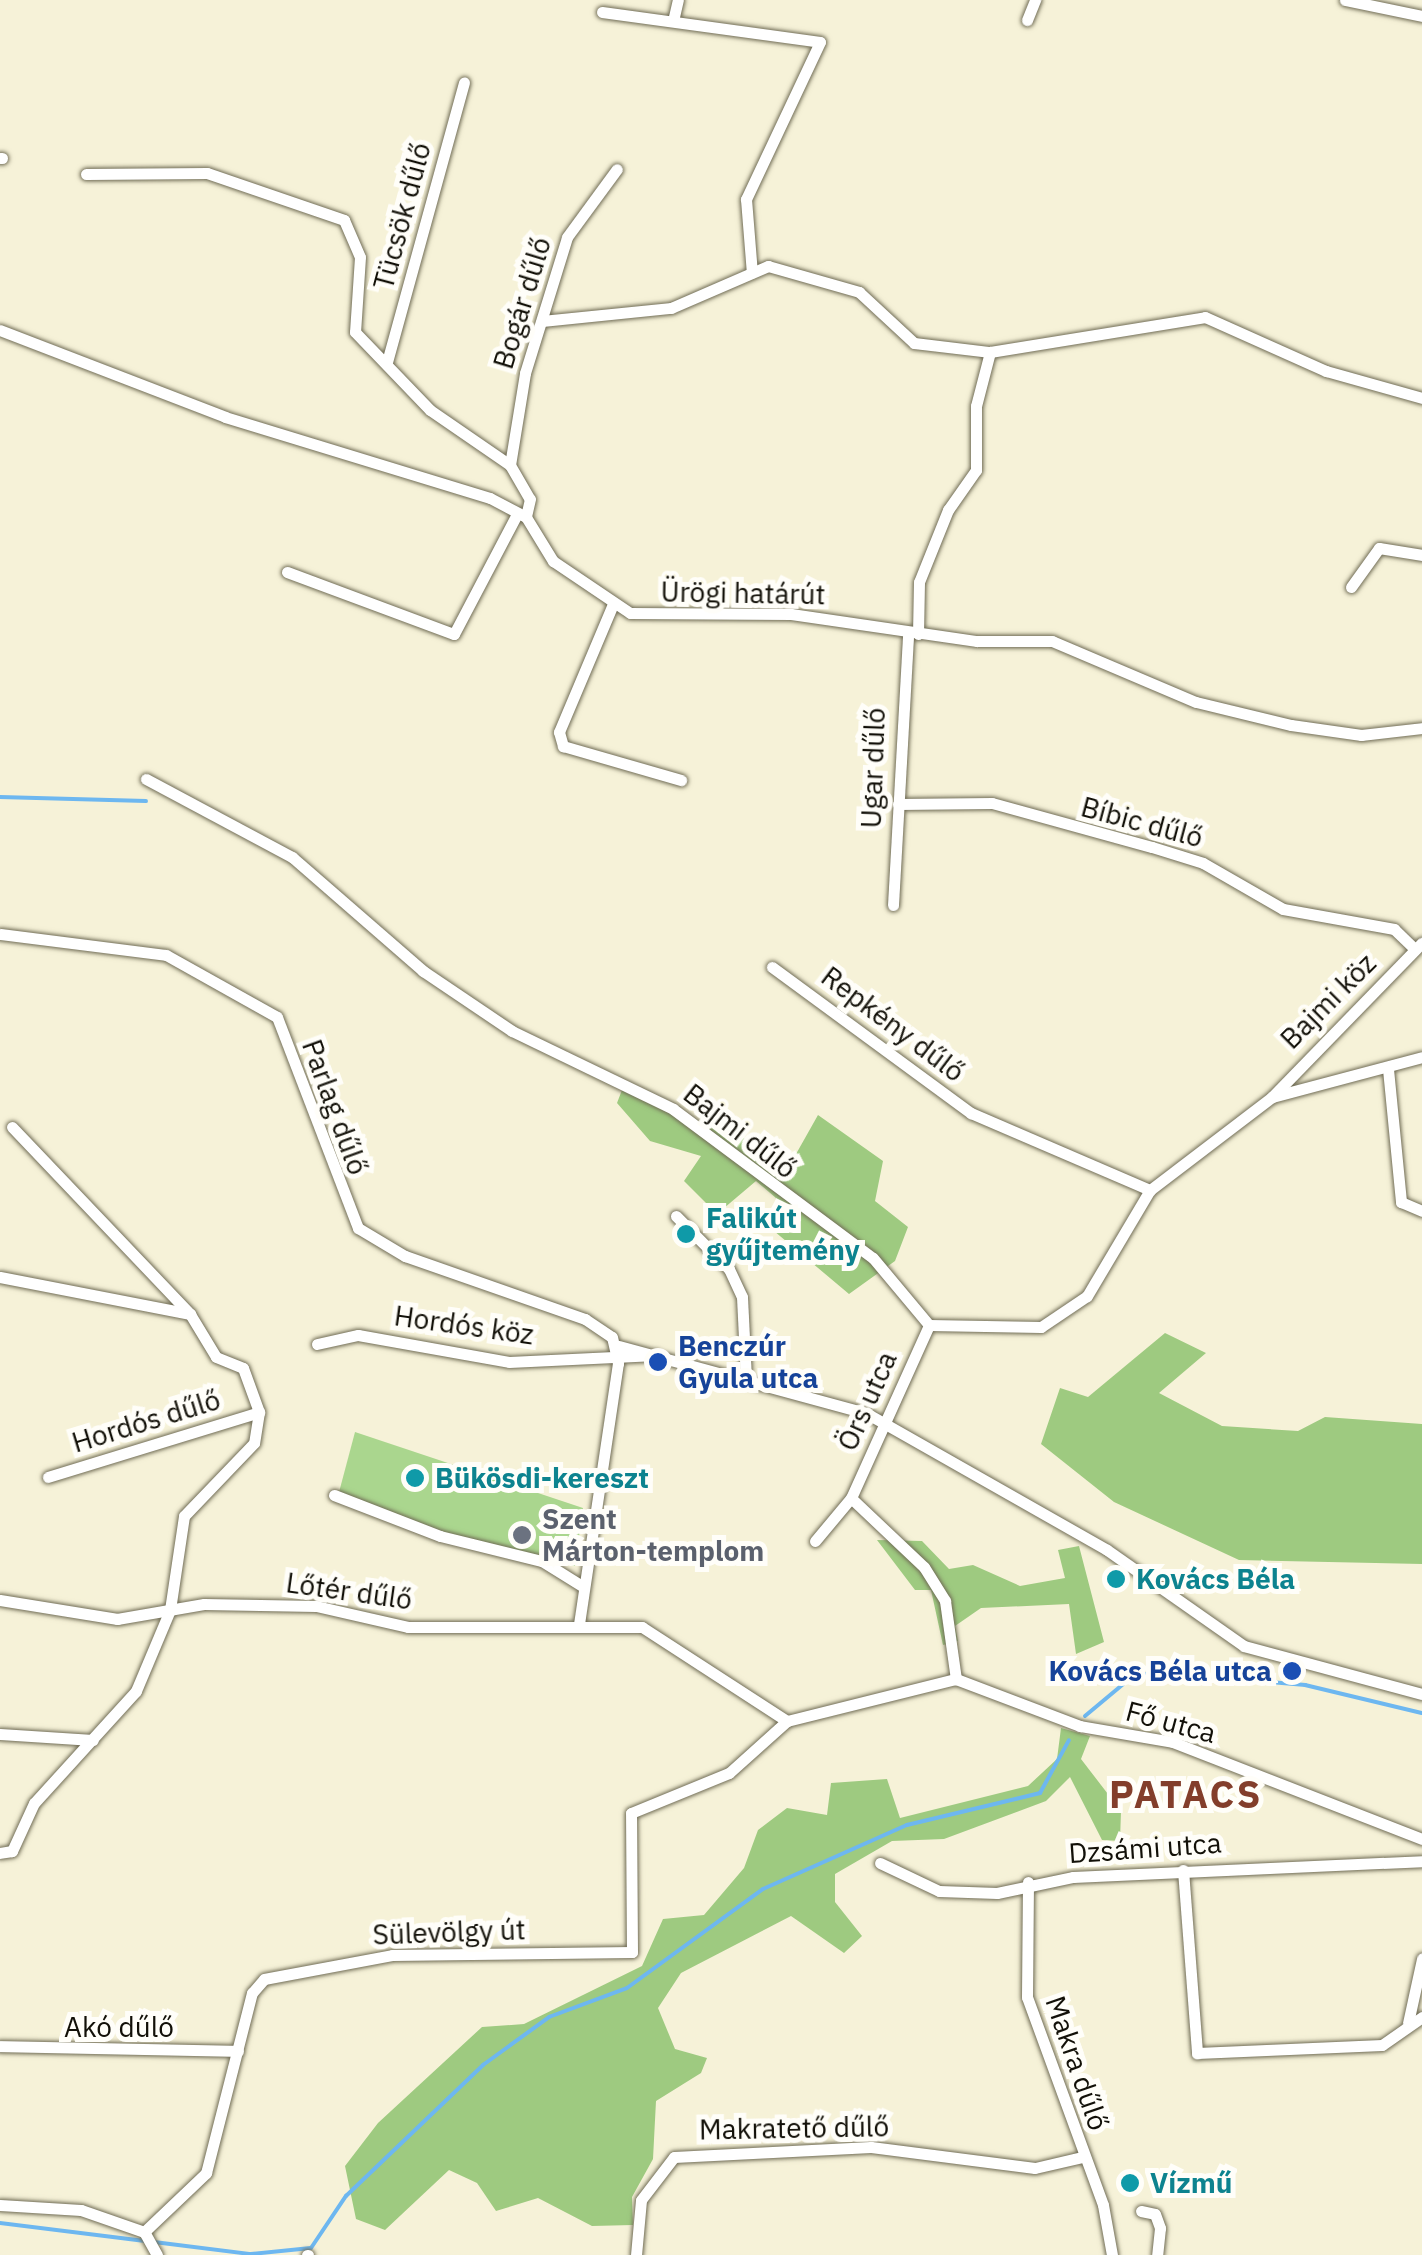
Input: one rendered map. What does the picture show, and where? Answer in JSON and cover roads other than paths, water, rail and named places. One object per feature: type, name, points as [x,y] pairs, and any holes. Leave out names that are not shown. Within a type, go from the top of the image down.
[{"type":"street","points":[[672,21],[678,0]]},
{"type":"street","points":[[1027,20],[1035,0]]},
{"type":"street","points":[[1345,0],[1422,16]]},
{"type":"street","points":[[602,12],[820,42],[746,199],[752,272]]},
{"type":"street","name":"Tücsök dűlő","points":[[386,362],[464,82]]},
{"type":"street","name":"Bogár dűlő","points":[[510,465],[542,320],[567,237],[617,169]]},
{"type":"street","points":[[86,174],[207,173],[344,220],[360,258],[349,323],[430,410],[510,465]]},
{"type":"street","points":[[542,320],[671,308],[752,272],[800,268],[859,292],[914,343],[990,352],[1205,317],[1326,371],[1422,398]]},
{"type":"street","points":[[0,330],[225,417],[430,475],[521,515],[454,634],[287,572]]},
{"type":"street","name":"Ugar dűlő","points":[[893,905],[898,804],[919,582],[948,510],[976,470],[976,406],[990,352]]},
{"type":"street","name":"Ürögi határút","points":[[510,465],[530,500],[521,515],[553,561],[613,604],[652,619],[791,614],[913,634],[1052,641],[1196,702],[1291,726],[1361,735],[1422,728]]},
{"type":"street","points":[[1351,587],[1378,548],[1422,555]]},
{"type":"street","points":[[613,604],[559,732],[564,746],[682,780]]},
{"type":"street","name":"Bajmi dűlő","points":[[146,779],[292,857],[423,971],[512,1032],[674,1108],[873,1258],[929,1325]]},
{"type":"street","name":"Bíbic dűlő","points":[[898,804],[992,803],[1203,863],[1283,909],[1394,930],[1419,946]]},
{"type":"street","name":"Parlag dűlő","points":[[0,934],[166,955],[277,1017],[358,1228],[405,1256],[585,1319],[615,1342]]},
{"type":"street","name":"Bajmi köz","points":[[1272,1097],[1419,946]]},
{"type":"street","name":"Repkény dűlő","points":[[772,967],[971,1113],[1150,1190]]},
{"type":"street","points":[[929,1325],[1041,1327],[1088,1296],[1150,1190],[1272,1097],[1422,1057]]},
{"type":"street","points":[[1388,1069],[1401,1202],[1422,1211]]},
{"type":"street","points":[[12,1127],[190,1314]]},
{"type":"street","points":[[676,1216],[729,1268],[742,1296],[746,1380]]},
{"type":"street","points":[[0,1277],[190,1314]]},
{"type":"street","name":"Hordós dűlő","points":[[0,1853],[12,1851],[34,1803],[136,1690],[170,1610],[184,1516],[254,1443],[259,1412],[253,1383],[216,1357],[190,1314]]},
{"type":"street","name":"Örs utca","points":[[815,1541],[851,1498],[929,1325]]},
{"type":"street","name":"Hordós köz","points":[[317,1344],[358,1335],[509,1362],[618,1362],[665,1353]]},
{"type":"street","points":[[579,1623],[618,1362],[615,1342],[665,1353],[886,1423],[1107,1550],[1244,1646],[1422,1694]]},
{"type":"street","name":"Hordós dűlő","points":[[48,1478],[259,1412]]},
{"type":"street","points":[[334,1495],[440,1536],[542,1561],[582,1586]]},
{"type":"street","points":[[787,1721],[956,1679],[945,1601],[924,1566],[851,1498]]},
{"type":"street","name":"Lőtér dűlő","points":[[0,1600],[117,1619],[170,1610],[316,1606],[408,1627],[579,1623],[642,1627],[787,1721]]},
{"type":"street","name":"Fő utca","points":[[956,1679],[1080,1726],[1173,1742],[1422,1839]]},
{"type":"street","name":"Sülevölgy út","points":[[144,2238],[206,2173],[238,2051],[264,1980],[392,1955],[632,1952],[631,1813],[729,1773],[787,1721]]},
{"type":"street","points":[[0,1734],[94,1740]]},
{"type":"street","name":"Dzsámi utca","points":[[880,1863],[938,1891],[996,1893],[1028,1882],[1183,1870],[1422,1861]]},
{"type":"street","points":[[1183,1870],[1197,2053],[1382,2045],[1408,2023],[1422,2017]]},
{"type":"street","name":"Makra dűlő","points":[[1028,1882],[1027,1997],[1112,2255]]},
{"type":"street","points":[[1408,2023],[1422,1958]]},
{"type":"street","name":"Akó dűlő","points":[[0,2046],[238,2051]]},
{"type":"street","name":"Makratető dűlő","points":[[636,2255],[642,2200],[674,2157],[870,2146],[1046,2168],[1082,2156]]},
{"type":"street","points":[[0,2205],[81,2210],[144,2238],[157,2255]]},
{"type":"street","points":[[1140,2210],[1154,2214],[1160,2228],[1157,2255]]},
{"type":"waterway","points":[[0,797],[146,801]]},
{"type":"waterway","points":[[1085,1716],[1134,1675],[1163,1673],[1305,1685],[1422,1713]]},
{"type":"waterway","points":[[154,2242],[251,2254],[311,2248],[346,2196],[483,2065],[549,2017],[627,1988],[763,1889],[907,1825],[1040,1793],[1069,1740]]},
{"type":"waterway","points":[[0,2223],[145,2241]]},
{"type":"place","name":"Falikút gyűjtemény","points":[[686,1234]]},
{"type":"place","name":"Benczúr Gyula utca","points":[[658,1362]]},
{"type":"place","name":"Bükösdi-kereszt","points":[[415,1478]]},
{"type":"place","name":"Szent Márton-templom","points":[[522,1535]]},
{"type":"place","name":"Kovács Béla","points":[[1116,1579]]},
{"type":"place","name":"Kovács Béla utca","points":[[1292,1671]]},
{"type":"place","name":"Vízmű","points":[[1130,2183]]},
{"type":"district","name":"PATACS","points":[[1186,1794]]}]
